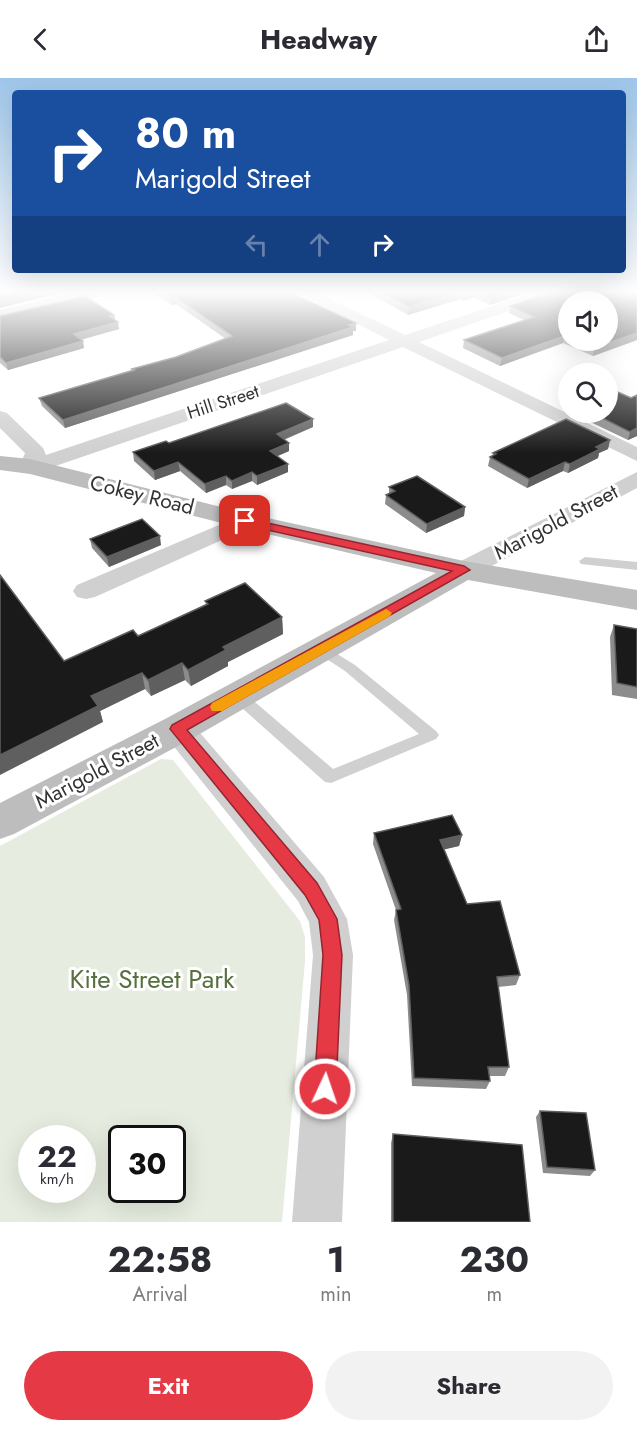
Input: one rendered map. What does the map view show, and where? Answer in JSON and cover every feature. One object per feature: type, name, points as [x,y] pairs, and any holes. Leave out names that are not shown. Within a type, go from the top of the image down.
[{"type":"street","name":"Hill Street","points":[[0,477],[391,346]]},
{"type":"street","points":[[413,346],[637,455]]},
{"type":"street","points":[[0,417],[36,452],[30,467]]},
{"type":"street","name":"Cokey Road","points":[[0,464],[30,467],[245,521],[464,570],[637,600]]},
{"type":"street","name":"Marigold Street","points":[[0,822],[177,729],[464,570],[637,479]]},
{"type":"street","points":[[86,591],[245,521]]},
{"type":"street","points":[[177,729],[311,889],[328,919],[333,955],[317,1222]]},
{"type":"lane","points":[[585,561],[637,566]]},
{"type":"lane","points":[[237,696],[331,777],[431,735],[350,668],[321,649]]},
{"type":"green space","name":"Kite Street Park","points":[[161,759],[173,760],[300,921],[305,937],[305,961],[282,1222],[0,1222],[0,846]]},
{"type":"building","points":[[0,346],[64,346],[6,363],[0,357]]},
{"type":"building","points":[[204,346],[293,346],[63,420],[39,398],[134,370],[132,369]]},
{"type":"building","points":[[477,346],[535,346],[502,358]]},
{"type":"building","points":[[618,392],[631,398],[637,395],[637,428],[630,432],[612,423],[618,423]]},
{"type":"building","points":[[286,403],[313,419],[277,434],[289,443],[270,451],[288,464],[257,476],[252,472],[232,481],[226,476],[205,484],[178,462],[154,471],[133,452],[166,441],[169,443]]},
{"type":"building","points":[[558,423],[574,423],[610,440],[596,447],[600,449],[570,464],[565,462],[529,479],[490,457],[496,454],[493,453]]},
{"type":"building","points":[[417,476],[465,507],[427,524],[386,495],[395,491],[389,487]]},
{"type":"building","points":[[142,519],[160,536],[107,557],[90,539]]},
{"type":"building","points":[[0,575],[64,661],[133,630],[138,636],[208,604],[205,601],[245,583],[282,617],[223,647],[226,650],[188,670],[182,663],[148,680],[142,673],[91,696],[98,706],[0,755]]},
{"type":"building","points":[[614,625],[637,629],[637,687],[617,683]]},
{"type":"building","points":[[452,815],[462,835],[440,840],[467,904],[500,901],[520,975],[497,977],[509,1067],[488,1067],[490,1081],[414,1078],[409,985],[396,910],[401,909],[374,833]]},
{"type":"building","points":[[540,1111],[586,1113],[595,1170],[547,1167]]},
{"type":"building","points":[[393,1134],[522,1145],[530,1222],[393,1222]]},
{"type":"slow traffic","points":[[217,707],[386,613]]},
{"type":"route","points":[[245,521],[464,570],[177,729],[311,889],[328,919],[333,955],[325,1089]]}]
